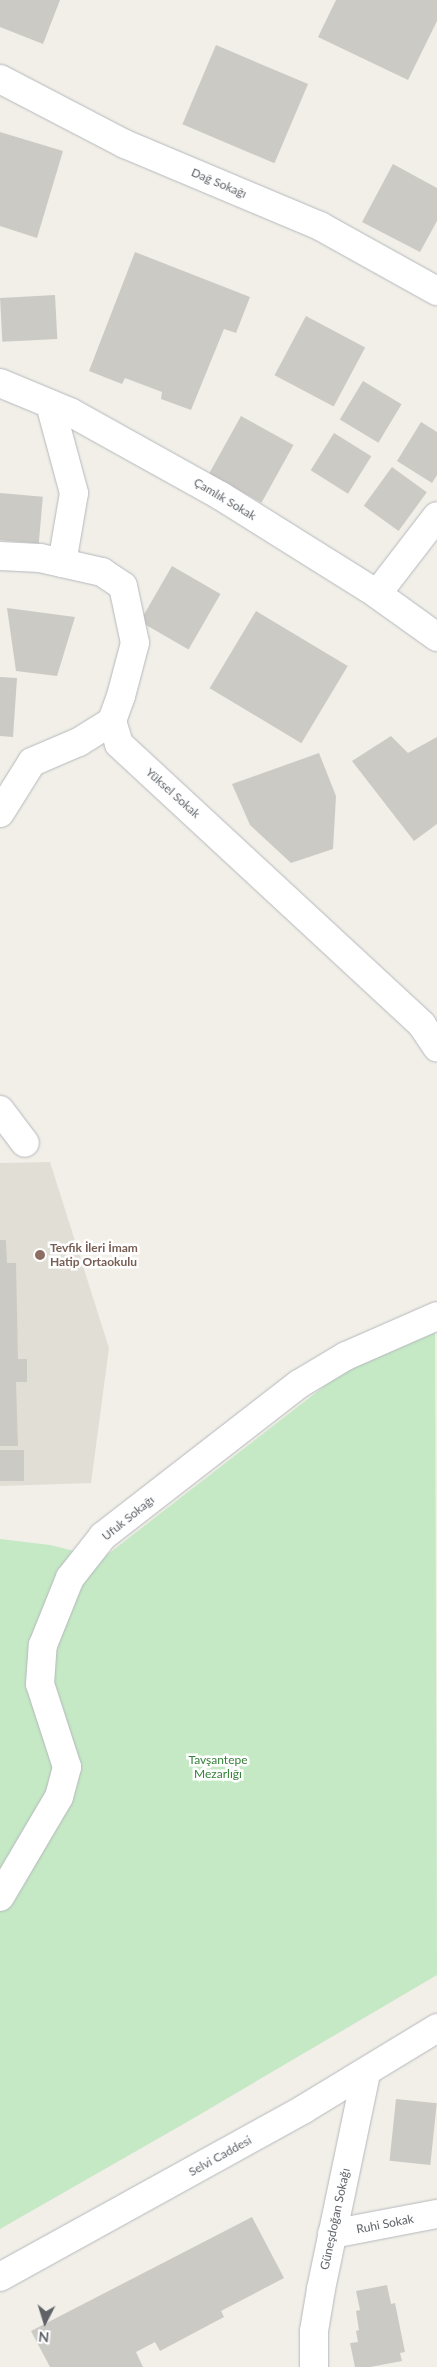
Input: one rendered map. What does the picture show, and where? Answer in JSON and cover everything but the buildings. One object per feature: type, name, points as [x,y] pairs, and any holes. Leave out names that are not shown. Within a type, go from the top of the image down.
[{"type":"street","name":"Dağ Sokağı","points":[[0,80],[125,144],[320,226],[437,291]]},
{"type":"street","name":"Çamlık Sokak","points":[[0,383],[70,412],[221,496],[377,594],[437,637]]},
{"type":"street","points":[[50,404],[74,493],[62,563]]},
{"type":"street","points":[[377,594],[437,516]]},
{"type":"street","points":[[0,556],[40,558],[102,572],[123,586],[135,643],[121,696],[112,721],[79,742],[32,762],[0,813]]},
{"type":"street","name":"Yüksel Sokak","points":[[112,721],[119,744],[415,1018],[437,1047]]},
{"type":"street","points":[[0,1110],[25,1143]]},
{"type":"street","name":"Ufuk Sokağı","points":[[0,1897],[59,1797],[68,1766],[40,1684],[43,1645],[70,1578],[103,1536],[299,1384],[346,1356],[437,1316]]},
{"type":"street","name":"Selvi Caddesi","points":[[0,2277],[65,2243],[366,2073],[437,2028]]},
{"type":"street","name":"Güneşdoğan Sokağı","points":[[314,2367],[314,2332],[332,2234],[366,2073]]},
{"type":"street","name":"Ruhi Sokak","points":[[332,2234],[437,2214]]},
{"type":"shaded area","name":"Tevfik İleri İmam Hatip Ortaokulu","points":[[50,1162],[109,1348],[91,1483],[0,1486],[0,1163]]},
{"type":"green space","name":"Tavşantepe Mezarlığı","points":[[435,1331],[437,1975],[0,2229],[0,1539],[50,1545],[103,1558],[371,1350]]},
{"type":"place","name":"Tevfik İleri İmam Hatip Ortaokulu","points":[[40,1255]]}]
